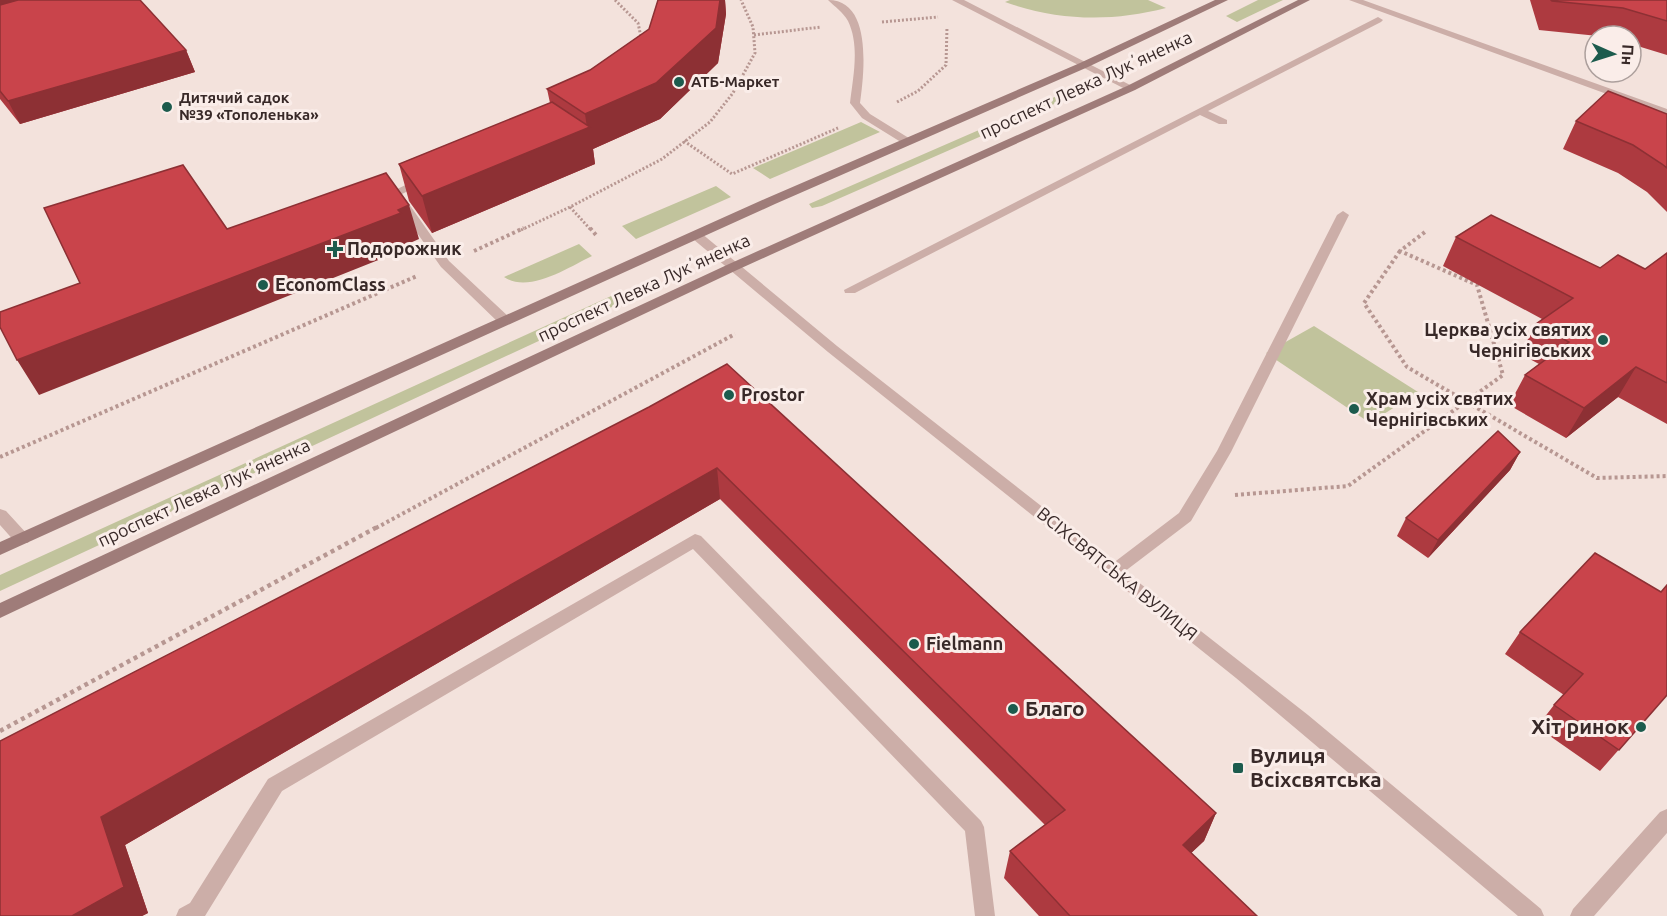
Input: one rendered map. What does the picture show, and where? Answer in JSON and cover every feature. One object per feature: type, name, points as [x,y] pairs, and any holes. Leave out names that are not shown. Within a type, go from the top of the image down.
[{"type":"main road","name":"проспект Левка Лукʼяненка","points":[[0,549],[505,321],[1084,65],[1223,0]]},
{"type":"main road","name":"проспект Левка Лукʼяненка","points":[[0,611],[733,267],[1131,88],[1305,0]]},
{"type":"street","points":[[833,0],[843,6],[855,24],[859,42],[855,103],[866,116],[908,142]]},
{"type":"street","points":[[957,0],[1131,88]]},
{"type":"street","points":[[1354,0],[1667,113]]},
{"type":"street","points":[[849,290],[1378,20]]},
{"type":"street","points":[[1200,111],[1222,122]]},
{"type":"street","points":[[436,174],[394,193],[445,264],[505,321]]},
{"type":"street","points":[[1114,571],[1185,517],[1224,452],[1343,215]]},
{"type":"street","name":"ВСІХСВЯТСЬКА ВУЛИЦЯ","points":[[696,236],[797,321],[1114,571],[1422,820],[1526,914]]},
{"type":"street","points":[[0,514],[22,539]]},
{"type":"street","points":[[186,916],[196,910],[275,785],[695,540],[974,827],[985,916]]},
{"type":"street","points":[[1580,916],[1619,871],[1645,847],[1667,818]]},
{"type":"path","points":[[615,0],[638,23],[642,41]]},
{"type":"path","points":[[0,458],[445,264],[570,207],[662,159],[710,122],[733,93],[755,54],[753,27],[741,0]]},
{"type":"path","points":[[684,141],[732,174]]},
{"type":"path","points":[[570,207],[596,235]]},
{"type":"path","points":[[1425,232],[1400,251],[1364,303],[1407,366],[1598,478],[1667,476]]},
{"type":"path","points":[[1196,499],[1348,486],[1503,375],[1477,285],[1400,251]]},
{"type":"path","points":[[0,731],[735,334]]},
{"type":"green space","points":[[1010,0],[1148,0],[1166,8],[1126,16],[1065,16],[1005,2]]},
{"type":"green space","points":[[1258,0],[1283,0],[1237,22],[1226,16]]},
{"type":"green space","points":[[1096,79],[1102,82],[822,206],[812,208],[809,204]]},
{"type":"green space","points":[[861,122],[880,132],[770,179],[753,168]]},
{"type":"green space","points":[[716,186],[731,197],[636,239],[622,226]]},
{"type":"green space","points":[[579,244],[592,256],[561,272],[537,281],[514,281],[504,277]]},
{"type":"green space","points":[[620,292],[630,292],[634,295],[0,591],[0,575]]},
{"type":"green space","points":[[1314,326],[1418,392],[1370,423],[1266,353]]},
{"type":"building","points":[[18,0],[140,0],[186,50],[8,101],[0,91],[0,5]]},
{"type":"building","points":[[658,0],[720,0],[716,28],[656,83],[585,114],[547,89],[590,70],[649,29]]},
{"type":"building","points":[[1551,0],[1667,0],[1667,21],[1623,8]]},
{"type":"building","points":[[1608,91],[1667,114],[1667,168],[1633,145],[1576,121]]},
{"type":"building","points":[[552,102],[590,127],[422,196],[399,164]]},
{"type":"building","points":[[183,165],[227,229],[386,173],[409,205],[398,210],[401,213],[17,360],[0,327],[0,312],[80,283],[44,208]]},
{"type":"building","points":[[1491,215],[1600,268],[1618,255],[1645,269],[1667,253],[1667,383],[1636,367],[1584,408],[1525,375],[1569,342],[1536,324],[1573,298],[1456,237]]},
{"type":"building","points":[[727,364],[1216,813],[1183,845],[1257,916],[1070,916],[1010,851],[1065,810],[717,468],[101,817],[124,887],[72,916],[0,916],[0,741],[649,407]]},
{"type":"building","points":[[1498,431],[1520,452],[1438,540],[1406,518]]},
{"type":"building","points":[[1595,553],[1661,592],[1667,585],[1667,695],[1619,750],[1554,705],[1583,674],[1520,632]]},
{"type":"place","name":"АТБ-Маркет","points":[[679,82]]},
{"type":"place","name":"Дитячий садок №39 «Тополенька»","points":[[167,107]]},
{"type":"place","name":"Подорожник","points":[[335,249]]},
{"type":"place","name":"EconomClass","points":[[263,285]]},
{"type":"place","name":"Церква усіх святих Чернігівських","points":[[1603,340]]},
{"type":"place","name":"Prostor","points":[[729,395]]},
{"type":"place","name":"Храм усіх святих Чернігівських","points":[[1354,409]]},
{"type":"place","name":"Fielmann","points":[[914,644]]},
{"type":"place","name":"Благо","points":[[1013,709]]},
{"type":"place","name":"Хіт ринок","points":[[1641,727]]},
{"type":"place","name":"Вулиця Всіхсвятська","points":[[1238,768]]}]
